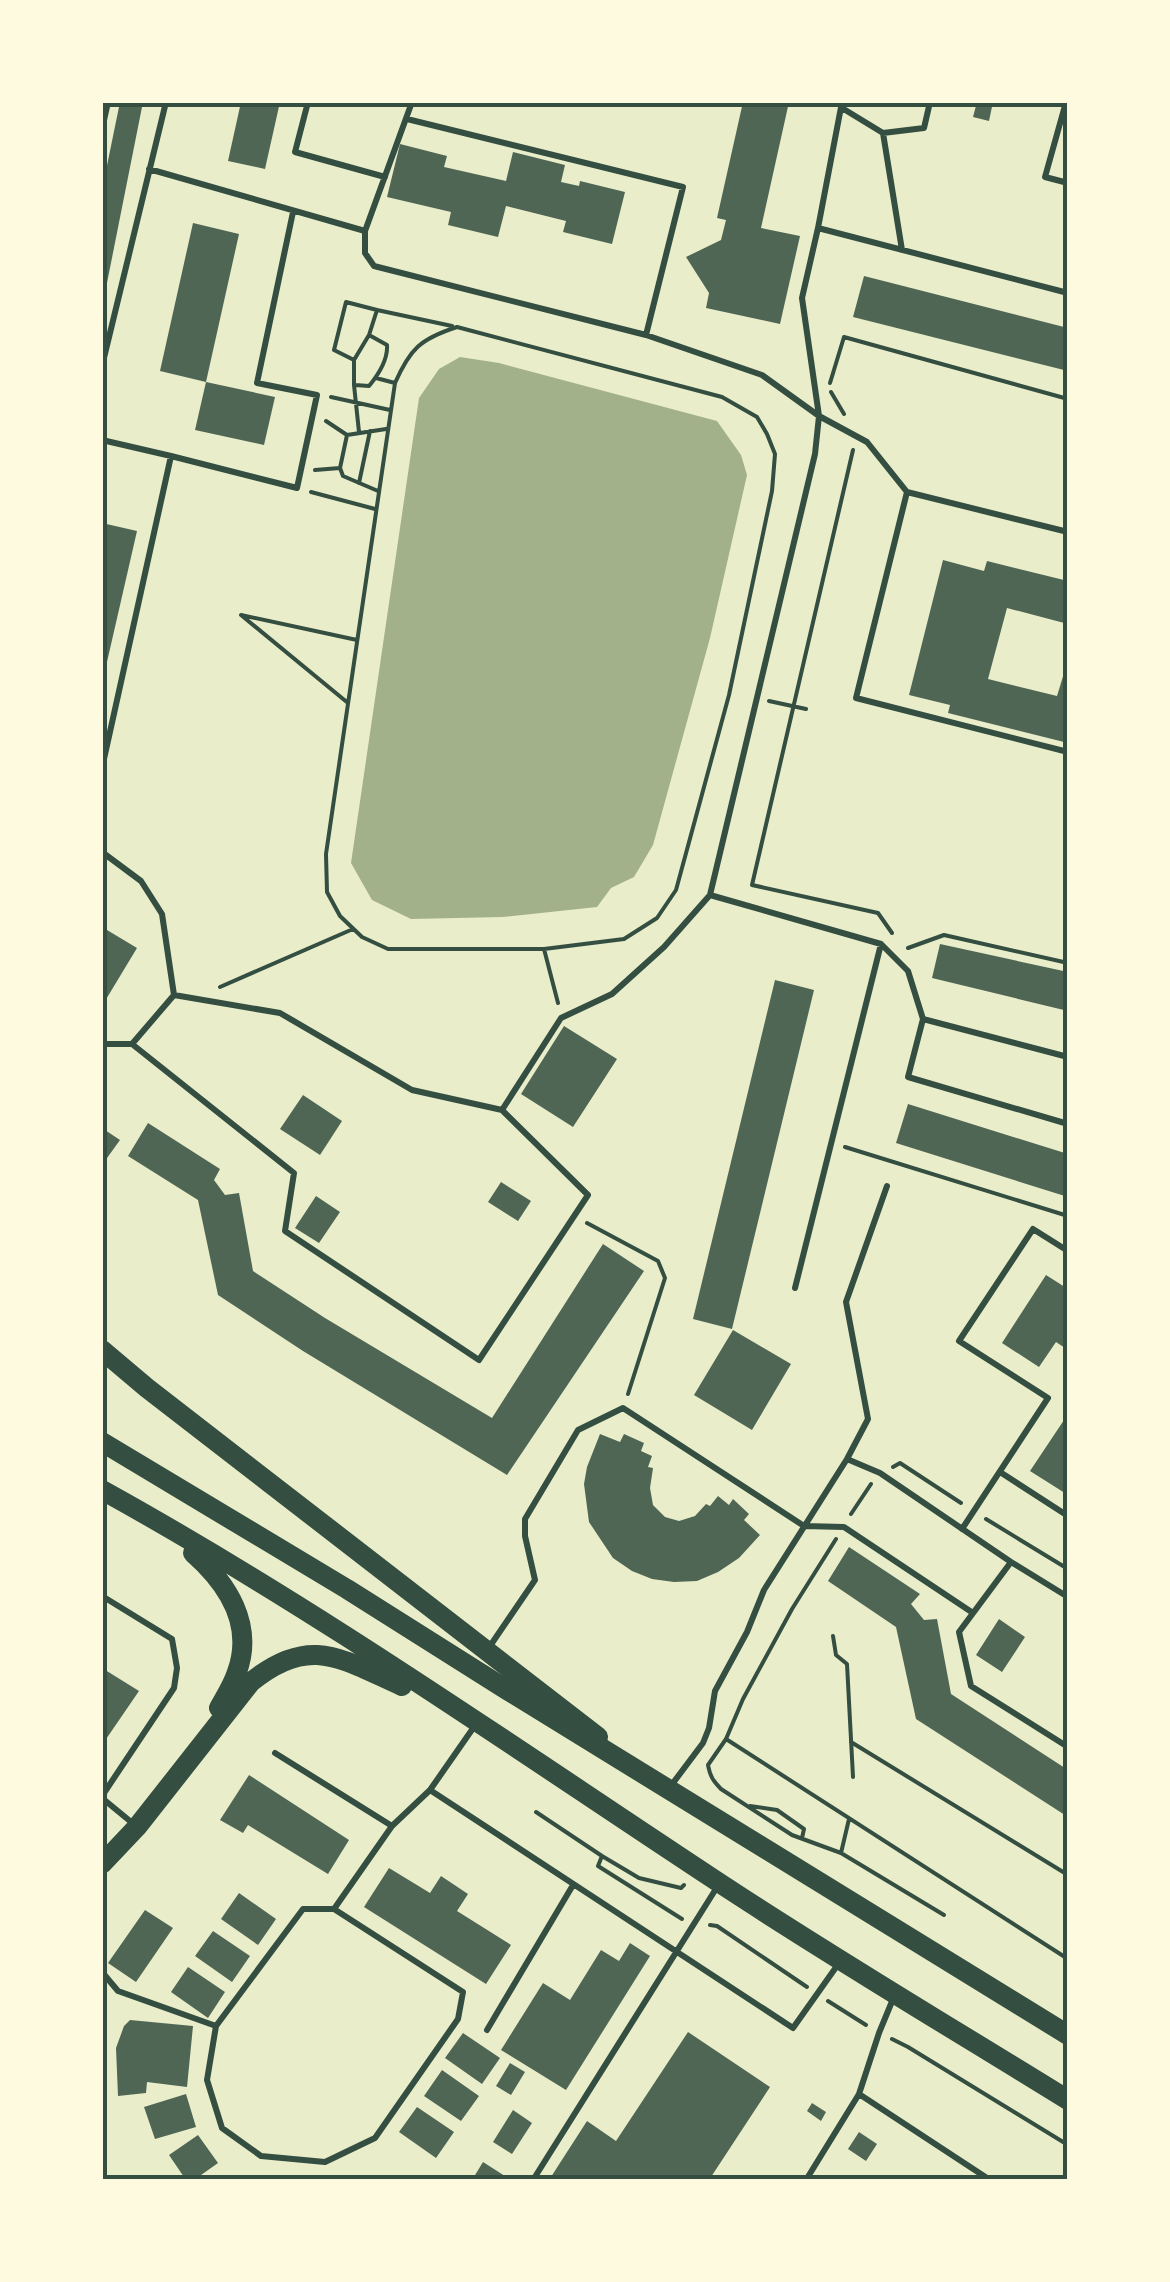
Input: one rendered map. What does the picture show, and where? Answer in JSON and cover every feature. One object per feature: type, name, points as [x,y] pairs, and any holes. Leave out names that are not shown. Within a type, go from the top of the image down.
[{"type":"main road","points":[[102,1350],[639,1770]]},
{"type":"main road","points":[[102,1442],[1068,2035]]},
{"type":"main road","points":[[102,1490],[472,1719],[720,1883],[1068,2100]]},
{"type":"main road","points":[[154,1519],[211,1569],[239,1616],[242,1634],[238,1672],[202,1742]]},
{"type":"main road","points":[[102,1864],[137,1827],[251,1682],[271,1666],[303,1654],[338,1658],[472,1719]]},
{"type":"lane","points":[[102,129],[108,102]]},
{"type":"lane","points":[[102,366],[105,336],[166,102]]},
{"type":"lane","points":[[308,102],[295,152],[385,177]]},
{"type":"lane","points":[[412,102],[365,231],[365,253],[374,266],[646,335],[762,375],[819,416],[867,442],[907,492],[1068,532]]},
{"type":"lane","points":[[502,1110],[561,1018],[612,994],[664,947],[710,896],[815,454],[819,416],[802,298],[842,105],[883,133],[924,128],[930,102]]},
{"type":"lane","points":[[1066,102],[1045,177],[1068,183]]},
{"type":"lane","points":[[407,119],[683,187],[646,335]]},
{"type":"lane","points":[[883,133],[902,250]]},
{"type":"lane","points":[[149,169],[365,231]]},
{"type":"lane","points":[[102,440],[297,488],[317,395],[257,383],[293,212]]},
{"type":"lane","points":[[818,228],[1068,293]]},
{"type":"lane","points":[[102,768],[171,456]]},
{"type":"lane","points":[[907,492],[856,698],[1068,752]]},
{"type":"lane","points":[[102,852],[141,881],[162,914],[174,995],[132,1044]]},
{"type":"lane","points":[[710,896],[881,944],[908,972],[923,1019],[908,1077],[1068,1124]]},
{"type":"lane","points":[[795,1288],[881,944]]},
{"type":"lane","points":[[102,1044],[132,1044],[294,1174],[285,1230],[479,1360],[588,1196],[502,1110],[412,1090],[280,1013],[174,995]]},
{"type":"lane","points":[[923,1019],[1068,1058]]},
{"type":"lane","points":[[669,1788],[703,1742],[714,1691],[747,1632],[764,1590],[868,1420],[846,1302],[887,1186]]},
{"type":"lane","points":[[962,1529],[1048,1398],[959,1341],[1032,1229],[1068,1252]]},
{"type":"lane","points":[[487,1650],[535,1580],[525,1519],[578,1430],[623,1408],[804,1526],[844,1527],[973,1613]]},
{"type":"lane","points":[[847,1460],[880,1473],[1068,1597]]},
{"type":"lane","points":[[1000,1472],[1068,1516]]},
{"type":"lane","points":[[1010,1562],[959,1632],[970,1686],[1068,1747]]},
{"type":"lane","points":[[102,1596],[172,1638],[177,1668],[174,1688],[102,1797],[137,1827]]},
{"type":"lane","points":[[334,1908],[392,1826],[430,1790],[472,1719]]},
{"type":"lane","points":[[275,1753],[392,1826]]},
{"type":"lane","points":[[430,1790],[794,2028],[841,1960]]},
{"type":"lane","points":[[534,2180],[720,1883]]},
{"type":"lane","points":[[487,2030],[573,1885]]},
{"type":"lane","points":[[334,1908],[463,1992],[458,2019],[375,2138],[324,2162],[261,2156],[222,2128],[207,2080],[216,2026],[302,1909],[334,1908]]},
{"type":"lane","points":[[102,1972],[118,1990],[216,2026]]},
{"type":"lane","points":[[806,2180],[859,2094],[896,1993]]},
{"type":"lane","points":[[859,2094],[990,2180]]},
{"type":"path","points":[[354,360],[334,350],[346,302],[456,326],[722,397],[757,417],[775,454],[772,491],[729,695],[676,890],[657,918],[624,939],[544,949],[388,949],[353,929],[326,892],[326,854],[395,384],[407,356],[432,335],[456,326]]},
{"type":"path","points":[[359,432],[354,360],[369,335],[377,310]]},
{"type":"path","points":[[354,384],[369,386],[387,353],[386,345],[369,335]]},
{"type":"path","points":[[376,378],[395,384]]},
{"type":"path","points":[[317,395],[390,410]]},
{"type":"path","points":[[313,413],[347,435],[387,428]]},
{"type":"path","points":[[359,483],[370,431]]},
{"type":"path","points":[[347,435],[340,468],[343,476],[378,491]]},
{"type":"path","points":[[301,471],[340,468]]},
{"type":"path","points":[[297,488],[376,510]]},
{"type":"path","points":[[348,703],[240,614],[357,640]]},
{"type":"path","points":[[196,997],[353,929]]},
{"type":"path","points":[[544,949],[561,1018]]},
{"type":"path","points":[[832,1143],[1068,1216]]},
{"type":"path","points":[[574,1216],[658,1261],[665,1278],[623,1408]]},
{"type":"path","points":[[944,1915],[841,1854],[792,1835],[721,1789],[712,1780],[708,1765],[726,1739],[752,1682],[806,1587],[880,1473],[900,1464],[1068,1569]]},
{"type":"path","points":[[834,1636],[836,1656],[848,1664],[852,1777]]},
{"type":"path","points":[[709,1728],[1068,1959]]},
{"type":"path","points":[[851,1742],[1068,1874]]},
{"type":"path","points":[[738,1804],[777,1810],[804,1829],[802,1838]]},
{"type":"path","points":[[536,1812],[639,1878],[681,1888],[691,1874]]},
{"type":"path","points":[[841,1854],[848,1819]]},
{"type":"path","points":[[602,1856],[598,1866],[682,1919],[717,1926],[879,2034],[908,2047],[1068,2145]]},
{"type":"shaded area","points":[[460,357],[499,363],[717,421],[741,455],[747,475],[710,638],[653,845],[634,877],[611,888],[597,907],[503,917],[411,919],[372,900],[351,863],[419,398],[439,369]]},
{"type":"building","points":[[120,102],[143,102],[102,298],[102,190]]},
{"type":"building","points":[[241,102],[280,102],[265,169],[228,161]]},
{"type":"building","points":[[743,102],[789,102],[761,228],[800,236],[780,324],[706,308],[709,293],[686,257],[721,240],[726,220],[717,218]]},
{"type":"building","points":[[977,102],[993,102],[989,121],[973,117]]},
{"type":"building","points":[[400,144],[447,156],[444,167],[506,181],[513,152],[565,165],[561,182],[579,186],[580,181],[625,192],[612,244],[563,232],[566,221],[506,206],[498,237],[448,225],[451,212],[387,197]]},
{"type":"building","points":[[193,223],[239,234],[206,382],[160,371]]},
{"type":"building","points":[[864,276],[1068,328],[1068,371],[853,317]]},
{"type":"building","points":[[206,382],[275,397],[264,445],[195,430]]},
{"type":"building","points":[[102,523],[137,531],[104,675],[102,675]]},
{"type":"building","points":[[943,560],[984,571],[987,561],[1068,581],[1068,624],[1007,608],[988,679],[1057,696],[1068,660],[1068,743],[948,713],[950,705],[909,695]]},
{"type":"building","points":[[102,927],[137,948],[102,1006]]},
{"type":"building","points":[[940,944],[1068,972],[1068,1011],[932,978]]},
{"type":"building","points":[[775,980],[814,990],[732,1329],[693,1319]]},
{"type":"building","points":[[564,1026],[617,1059],[573,1127],[521,1094]]},
{"type":"building","points":[[303,1095],[342,1121],[320,1155],[280,1129]]},
{"type":"building","points":[[908,1104],[1068,1154],[1068,1197],[896,1143]]},
{"type":"building","points":[[148,1123],[220,1169],[214,1180],[225,1195],[239,1193],[253,1271],[492,1418],[603,1244],[644,1271],[507,1475],[218,1295],[198,1200],[128,1156]]},
{"type":"building","points":[[102,1128],[120,1140],[102,1165]]},
{"type":"building","points":[[501,1182],[531,1201],[518,1221],[488,1202]]},
{"type":"building","points":[[316,1196],[340,1212],[319,1243],[295,1228]]},
{"type":"building","points":[[1046,1275],[1068,1289],[1068,1319],[1063,1326],[1068,1329],[1068,1350],[1056,1342],[1039,1367],[1002,1343]]},
{"type":"building","points":[[733,1330],[791,1364],[752,1430],[694,1395]]},
{"type":"building","points":[[1068,1414],[1068,1495],[1030,1471]]},
{"type":"building","points":[[600,1434],[620,1442],[624,1434],[644,1443],[641,1451],[652,1456],[648,1467],[653,1468],[653,1505],[665,1517],[679,1521],[695,1516],[718,1496],[729,1505],[733,1499],[749,1514],[744,1520],[760,1535],[739,1558],[697,1581],[652,1579],[632,1571],[613,1558],[589,1522],[584,1484]]},
{"type":"building","points":[[849,1547],[920,1594],[911,1604],[924,1620],[937,1619],[951,1694],[1068,1770],[1068,1817],[916,1719],[896,1627],[828,1581]]},
{"type":"building","points":[[999,1619],[1025,1637],[1002,1672],[976,1655]]},
{"type":"building","points":[[102,1668],[139,1691],[102,1745]]},
{"type":"building","points":[[249,1775],[349,1840],[328,1874],[248,1825],[243,1833],[220,1820]]},
{"type":"building","points":[[389,1868],[430,1893],[441,1876],[468,1894],[457,1911],[511,1945],[486,1984],[364,1907]]},
{"type":"building","points":[[239,1893],[276,1919],[258,1945],[221,1919]]},
{"type":"building","points":[[145,1910],[173,1928],[136,1982],[108,1963]]},
{"type":"building","points":[[213,1931],[250,1956],[232,1982],[195,1956]]},
{"type":"building","points":[[630,1943],[650,1956],[566,2090],[501,2050],[543,1983],[570,2000],[601,1950],[619,1961]]},
{"type":"building","points":[[188,1967],[225,1992],[208,2018],[171,1992]]},
{"type":"building","points":[[130,2020],[193,2026],[187,2087],[147,2082],[146,2093],[118,2096],[116,2048]]},
{"type":"building","points":[[688,2032],[770,2087],[709,2180],[549,2180],[587,2121],[616,2141]]},
{"type":"building","points":[[463,2033],[500,2058],[482,2084],[445,2058]]},
{"type":"building","points":[[510,2063],[525,2072],[511,2095],[496,2086]]},
{"type":"building","points":[[442,2070],[479,2096],[461,2121],[424,2096]]},
{"type":"building","points":[[186,2094],[196,2127],[155,2139],[144,2107]]},
{"type":"building","points":[[812,2103],[826,2112],[821,2121],[807,2111]]},
{"type":"building","points":[[417,2107],[454,2132],[436,2158],[399,2132]]},
{"type":"building","points":[[513,2110],[532,2123],[512,2154],[493,2142]]},
{"type":"building","points":[[859,2132],[877,2144],[866,2161],[848,2149]]},
{"type":"building","points":[[198,2135],[218,2163],[194,2180],[186,2180],[169,2155]]},
{"type":"building","points":[[483,2162],[511,2180],[472,2180]]}]
